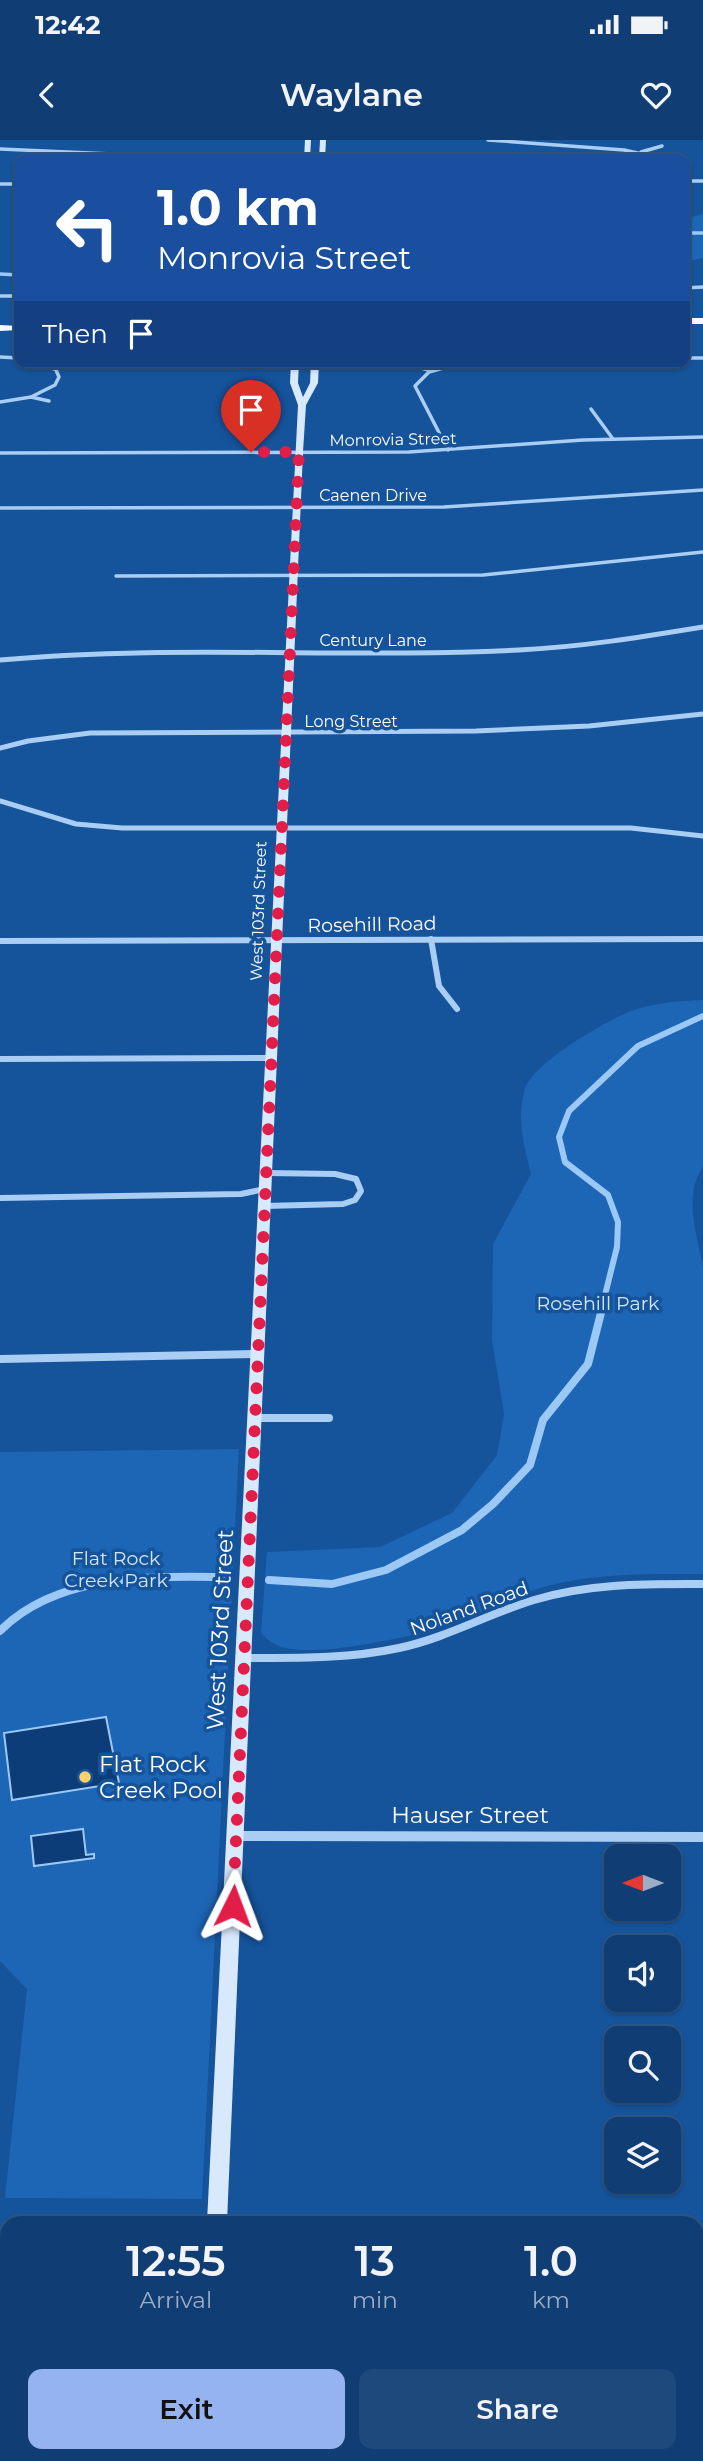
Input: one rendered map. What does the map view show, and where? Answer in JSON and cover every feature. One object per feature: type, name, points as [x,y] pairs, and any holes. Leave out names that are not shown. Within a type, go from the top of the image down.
[{"type":"main road","name":"West 103rd Street","points":[[217,2216],[302,405],[294,383],[295,368]]},
{"type":"main road","name":"West 103rd Street","points":[[302,405],[314,383],[315,368]]},
{"type":"street","points":[[488,140],[647,154]]},
{"type":"street","points":[[640,152],[662,146]]},
{"type":"street","points":[[0,149],[112,154]]},
{"type":"street","points":[[0,402],[31,397],[55,385],[59,377],[51,368]]},
{"type":"street","points":[[422,368],[432,371]]},
{"type":"street","points":[[441,368],[418,380],[416,394],[448,450]]},
{"type":"street","points":[[31,397],[49,401]]},
{"type":"street","points":[[591,409],[613,439]]},
{"type":"street","name":"Monrovia Street","points":[[0,453],[448,450],[613,439],[703,437]]},
{"type":"street","name":"Caenen Drive","points":[[0,508],[487,505],[703,490]]},
{"type":"street","points":[[116,576],[483,575],[703,552]]},
{"type":"street","name":"Century Lane","points":[[0,660],[110,652],[546,649],[703,627]]},
{"type":"street","name":"Long Street","points":[[0,748],[72,734],[526,731],[703,714]]},
{"type":"street","points":[[0,801],[46,816],[100,827],[631,828],[703,836]]},
{"type":"street","points":[[431,939],[433,972],[439,990],[457,1009]]},
{"type":"street","name":"Rosehill Road","points":[[0,941],[703,939]]},
{"type":"street","points":[[0,1059],[272,1058]]},
{"type":"street","points":[[265,1206],[343,1204],[355,1200],[361,1191],[356,1179],[335,1174],[267,1173]]},
{"type":"street","points":[[0,1198],[241,1194],[266,1189]]},
{"type":"street","points":[[0,1359],[258,1354]]},
{"type":"street","points":[[256,1418],[329,1418]]},
{"type":"street","name":"Noland Road","points":[[245,1658],[349,1656],[400,1648],[442,1637],[499,1613],[558,1594],[606,1586],[703,1584]]},
{"type":"street","name":"Hauser Street","points":[[237,1836],[703,1837]]},
{"type":"green space","points":[[703,214],[703,258],[690,261],[690,217]]},
{"type":"green space","name":"Rosehill Park","points":[[703,1000],[703,1167],[694,1190],[693,1216],[703,1266],[703,1574],[651,1574],[565,1582],[519,1596],[445,1626],[364,1645],[297,1650],[270,1642],[261,1633],[267,1552],[380,1547],[452,1513],[497,1455],[504,1414],[492,1340],[493,1244],[531,1174],[521,1111],[525,1089],[531,1079],[570,1045],[628,1012],[655,1005]]},
{"type":"green space","name":"Flat Rock Creek Park","points":[[239,1449],[202,2199],[5,2198],[27,1989],[0,1961],[0,1452]]},
{"type":"shaded area","points":[[106,1717],[119,1783],[12,1800],[4,1733]]},
{"type":"shaded area","points":[[83,1829],[86,1855],[94,1854],[94,1858],[34,1866],[31,1836]]},
{"type":"waterway","points":[[690,233],[703,233]]},
{"type":"waterway","points":[[0,274],[14,275]]},
{"type":"waterway","points":[[602,1307],[617,1247],[618,1222],[608,1195],[565,1162],[559,1137],[569,1111],[638,1046],[703,1016]]},
{"type":"waterway","points":[[269,1580],[332,1584],[386,1570],[462,1530],[493,1504],[530,1465],[543,1420],[588,1364],[603,1305]]},
{"type":"waterway","points":[[0,1631],[23,1612],[48,1598],[105,1582],[166,1577],[225,1577]]},
{"type":"place","name":"Flat Rock Creek Pool","points":[[85,1777]]},
{"type":"route","points":[[233,1906],[299,452],[251,452]]}]
